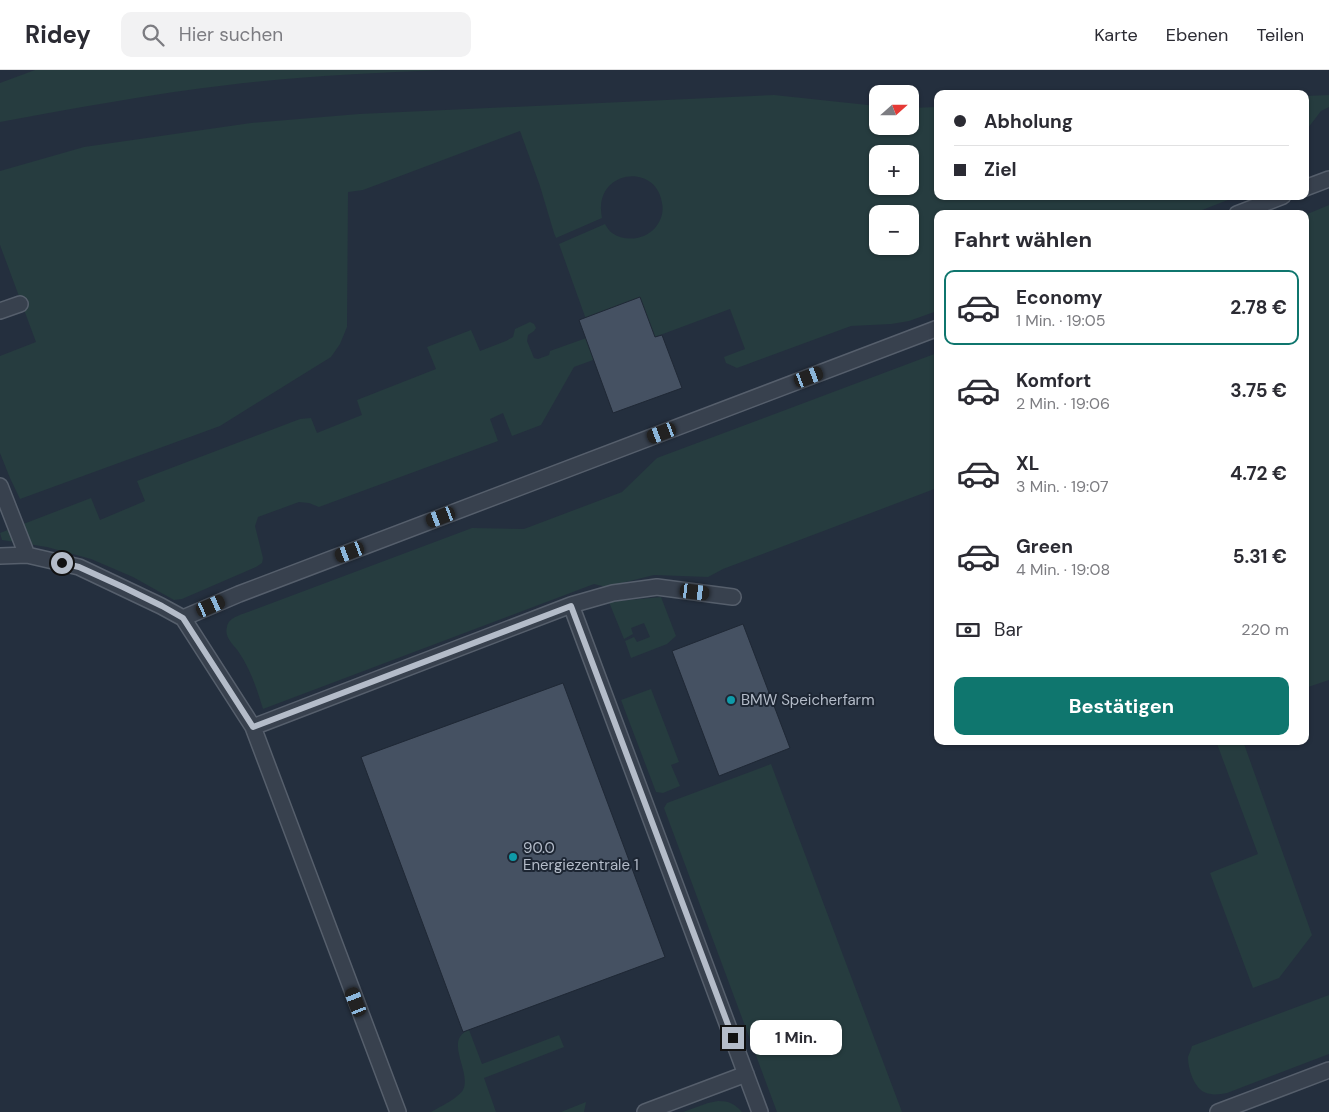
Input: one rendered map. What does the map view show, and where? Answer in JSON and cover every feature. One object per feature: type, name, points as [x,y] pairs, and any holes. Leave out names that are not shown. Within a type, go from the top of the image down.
[{"type":"lane","points":[[1309,186],[1329,179]]},
{"type":"lane","points":[[1247,210],[1273,200]]},
{"type":"lane","points":[[0,311],[20,304]]},
{"type":"lane","points":[[183,618],[239,594],[934,330]]},
{"type":"lane","points":[[0,486],[27,555]]},
{"type":"lane","points":[[0,556],[27,555],[79,567],[162,606],[183,618],[253,727],[398,1112]]},
{"type":"lane","points":[[253,727],[571,606],[612,593],[657,587],[733,597]]},
{"type":"lane","points":[[571,606],[760,1112]]},
{"type":"lane","points":[[1218,1112],[1329,1070]]},
{"type":"lane","points":[[645,1112],[746,1074]]},
{"type":"green space","points":[[35,70],[443,70],[308,77],[228,85],[142,97],[0,122],[0,83]]},
{"type":"green space","points":[[774,95],[869,105],[869,135],[919,135],[919,108],[934,107],[934,200],[1228,200],[1202,210],[934,210],[934,312],[909,321],[851,326],[737,368],[726,363],[724,357],[745,349],[730,309],[574,367],[541,425],[512,436],[503,413],[490,419],[498,441],[319,507],[299,502],[258,517],[255,526],[263,558],[262,563],[182,599],[174,600],[133,577],[91,559],[47,547],[2,540],[0,533],[91,498],[100,520],[145,501],[137,481],[300,419],[311,418],[317,433],[362,415],[357,400],[436,369],[427,347],[471,330],[480,351],[513,337],[515,329],[530,322],[536,328],[528,335],[527,341],[534,358],[538,359],[549,355],[550,351],[592,336],[559,244],[605,224],[617,236],[628,239],[640,237],[655,228],[662,216],[663,206],[657,190],[649,181],[638,177],[626,177],[615,181],[606,190],[601,202],[602,218],[556,238],[520,131],[363,190],[348,192],[347,327],[340,344],[331,357],[220,426],[20,499],[0,453],[0,356],[36,342],[0,245],[0,171],[84,147],[251,123],[359,114]]},
{"type":"green space","points":[[1329,95],[1329,107],[1321,111],[1309,127],[1309,96]]},
{"type":"green space","points":[[1329,205],[1329,680],[1309,687],[1309,213]]},
{"type":"green space","points":[[934,354],[934,489],[723,569],[708,577],[654,575],[606,587],[594,584],[263,709],[256,686],[246,664],[228,637],[226,631],[232,619],[472,528],[524,529],[622,492],[657,458]]},
{"type":"green space","points":[[661,597],[676,636],[667,644],[631,658],[625,641],[634,637],[637,642],[650,637],[644,623],[631,628],[633,634],[624,639],[609,602]]},
{"type":"green space","points":[[651,689],[679,762],[671,765],[680,786],[663,793],[656,792],[621,700]]},
{"type":"green space","points":[[1217,745],[1244,745],[1312,935],[1279,978],[1253,988],[1210,873],[1258,854]]},
{"type":"green space","points":[[771,764],[902,1112],[777,1112],[664,808],[667,803]]},
{"type":"green space","points":[[1329,995],[1329,1054],[1227,1093],[1210,1094],[1200,1090],[1197,1086],[1190,1072],[1188,1062],[1192,1046]]},
{"type":"green space","points":[[469,1030],[482,1064],[559,1035],[564,1047],[484,1078],[496,1112],[431,1112],[453,1099],[463,1090],[465,1083],[458,1041]]},
{"type":"green space","points":[[718,1101],[732,1104],[742,1112],[683,1112],[708,1103]]},
{"type":"green space","points":[[586,1102],[584,1112],[561,1112]]},
{"type":"building","points":[[640,297],[655,337],[662,335],[682,388],[613,413],[579,320]]},
{"type":"building","name":"BMW Speicherfarm","points":[[743,624],[790,748],[719,776],[672,651]]},
{"type":"building","name":"90.0 Energiezentrale 1","points":[[563,683],[665,957],[463,1032],[361,757]]},
{"type":"place","name":"BMW Speicherfarm","points":[[731,700]]},
{"type":"place","name":"90.0 Energiezentrale 1","points":[[513,857]]},
{"type":"route","points":[[62,563],[79,567],[162,606],[183,618],[253,727],[571,606],[733,1038]]}]
